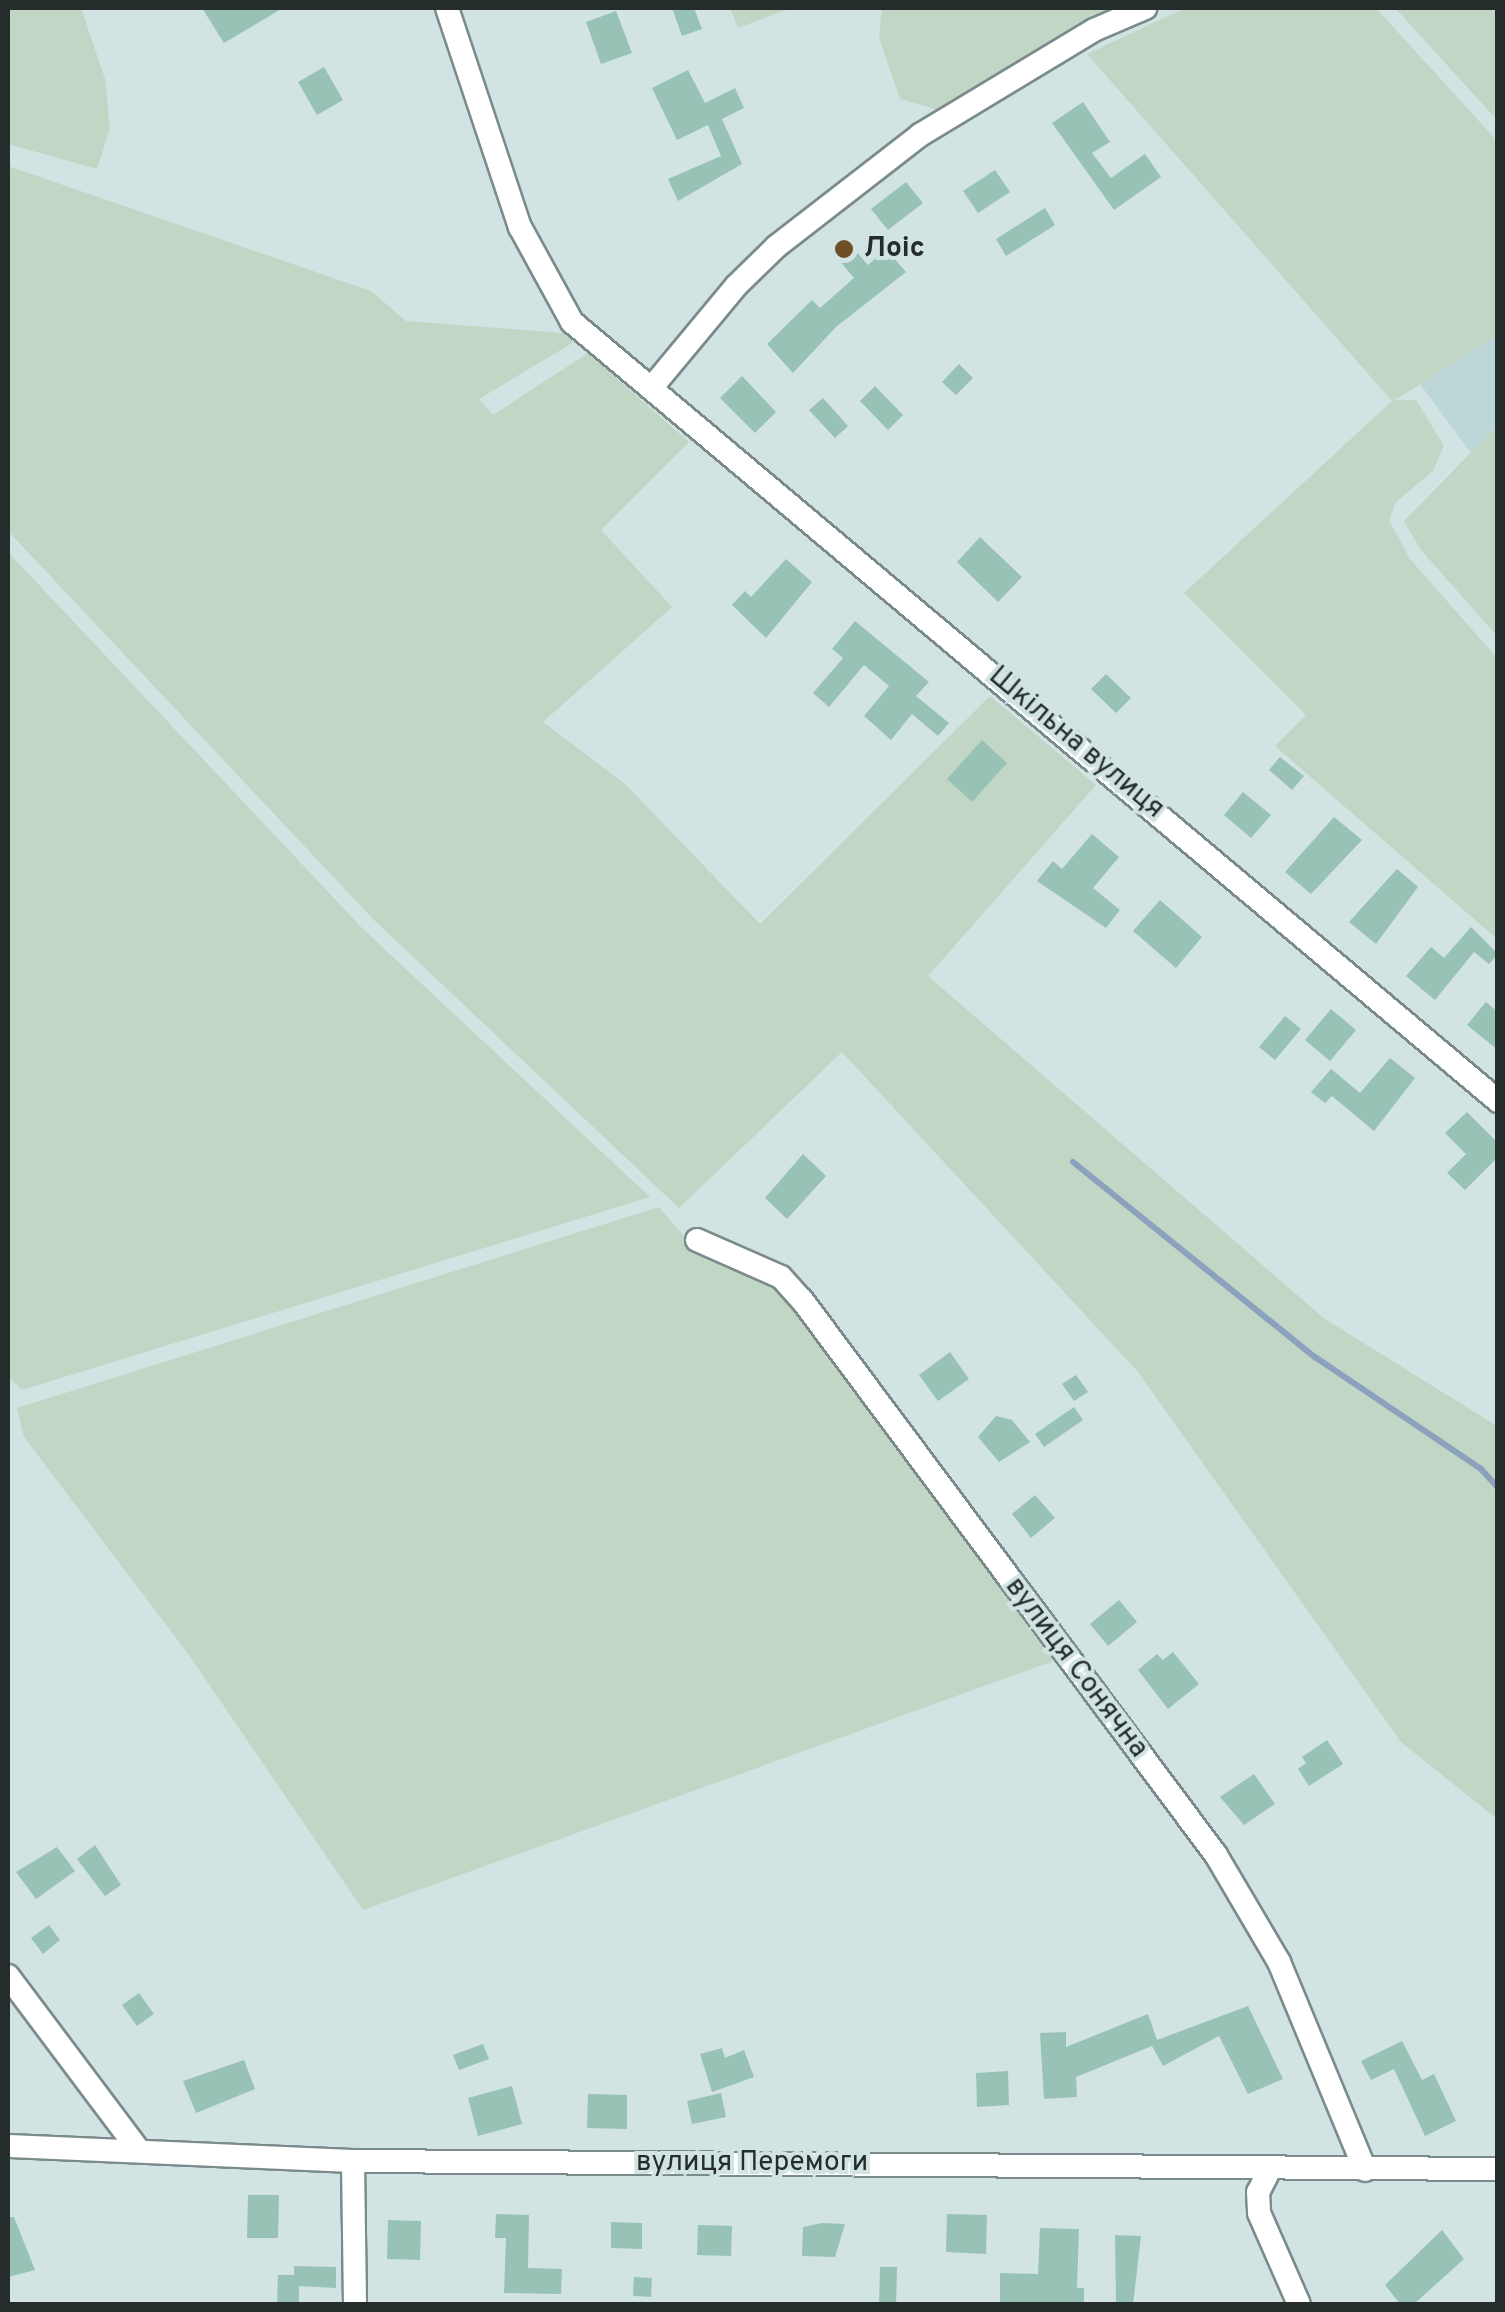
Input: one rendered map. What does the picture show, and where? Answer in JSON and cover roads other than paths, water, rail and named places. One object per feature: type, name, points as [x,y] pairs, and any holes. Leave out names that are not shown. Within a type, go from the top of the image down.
[{"type":"street","name":"Шкільна вулиця","points":[[447,8],[490,150],[562,309],[1498,1101]]},
{"type":"street","points":[[653,386],[736,286],[920,135],[1145,8]]},
{"type":"street","name":"вулиця Сонячна","points":[[696,1240],[781,1277],[802,1300],[1216,1855],[1279,1962],[1366,2170]]},
{"type":"street","points":[[8,1976],[138,2149]]},
{"type":"street","name":"вулиця Перемоги","points":[[8,2146],[138,2149],[353,2162],[1498,2169]]},
{"type":"street","points":[[353,2162],[355,2304]]},
{"type":"street","points":[[1271,2167],[1258,2192],[1259,2213],[1299,2304]]},
{"type":"waterway","points":[[1073,1162],[1315,1357],[1481,1469],[1498,1488]]},
{"type":"place","name":"Лоіс","points":[[844,249]]}]
